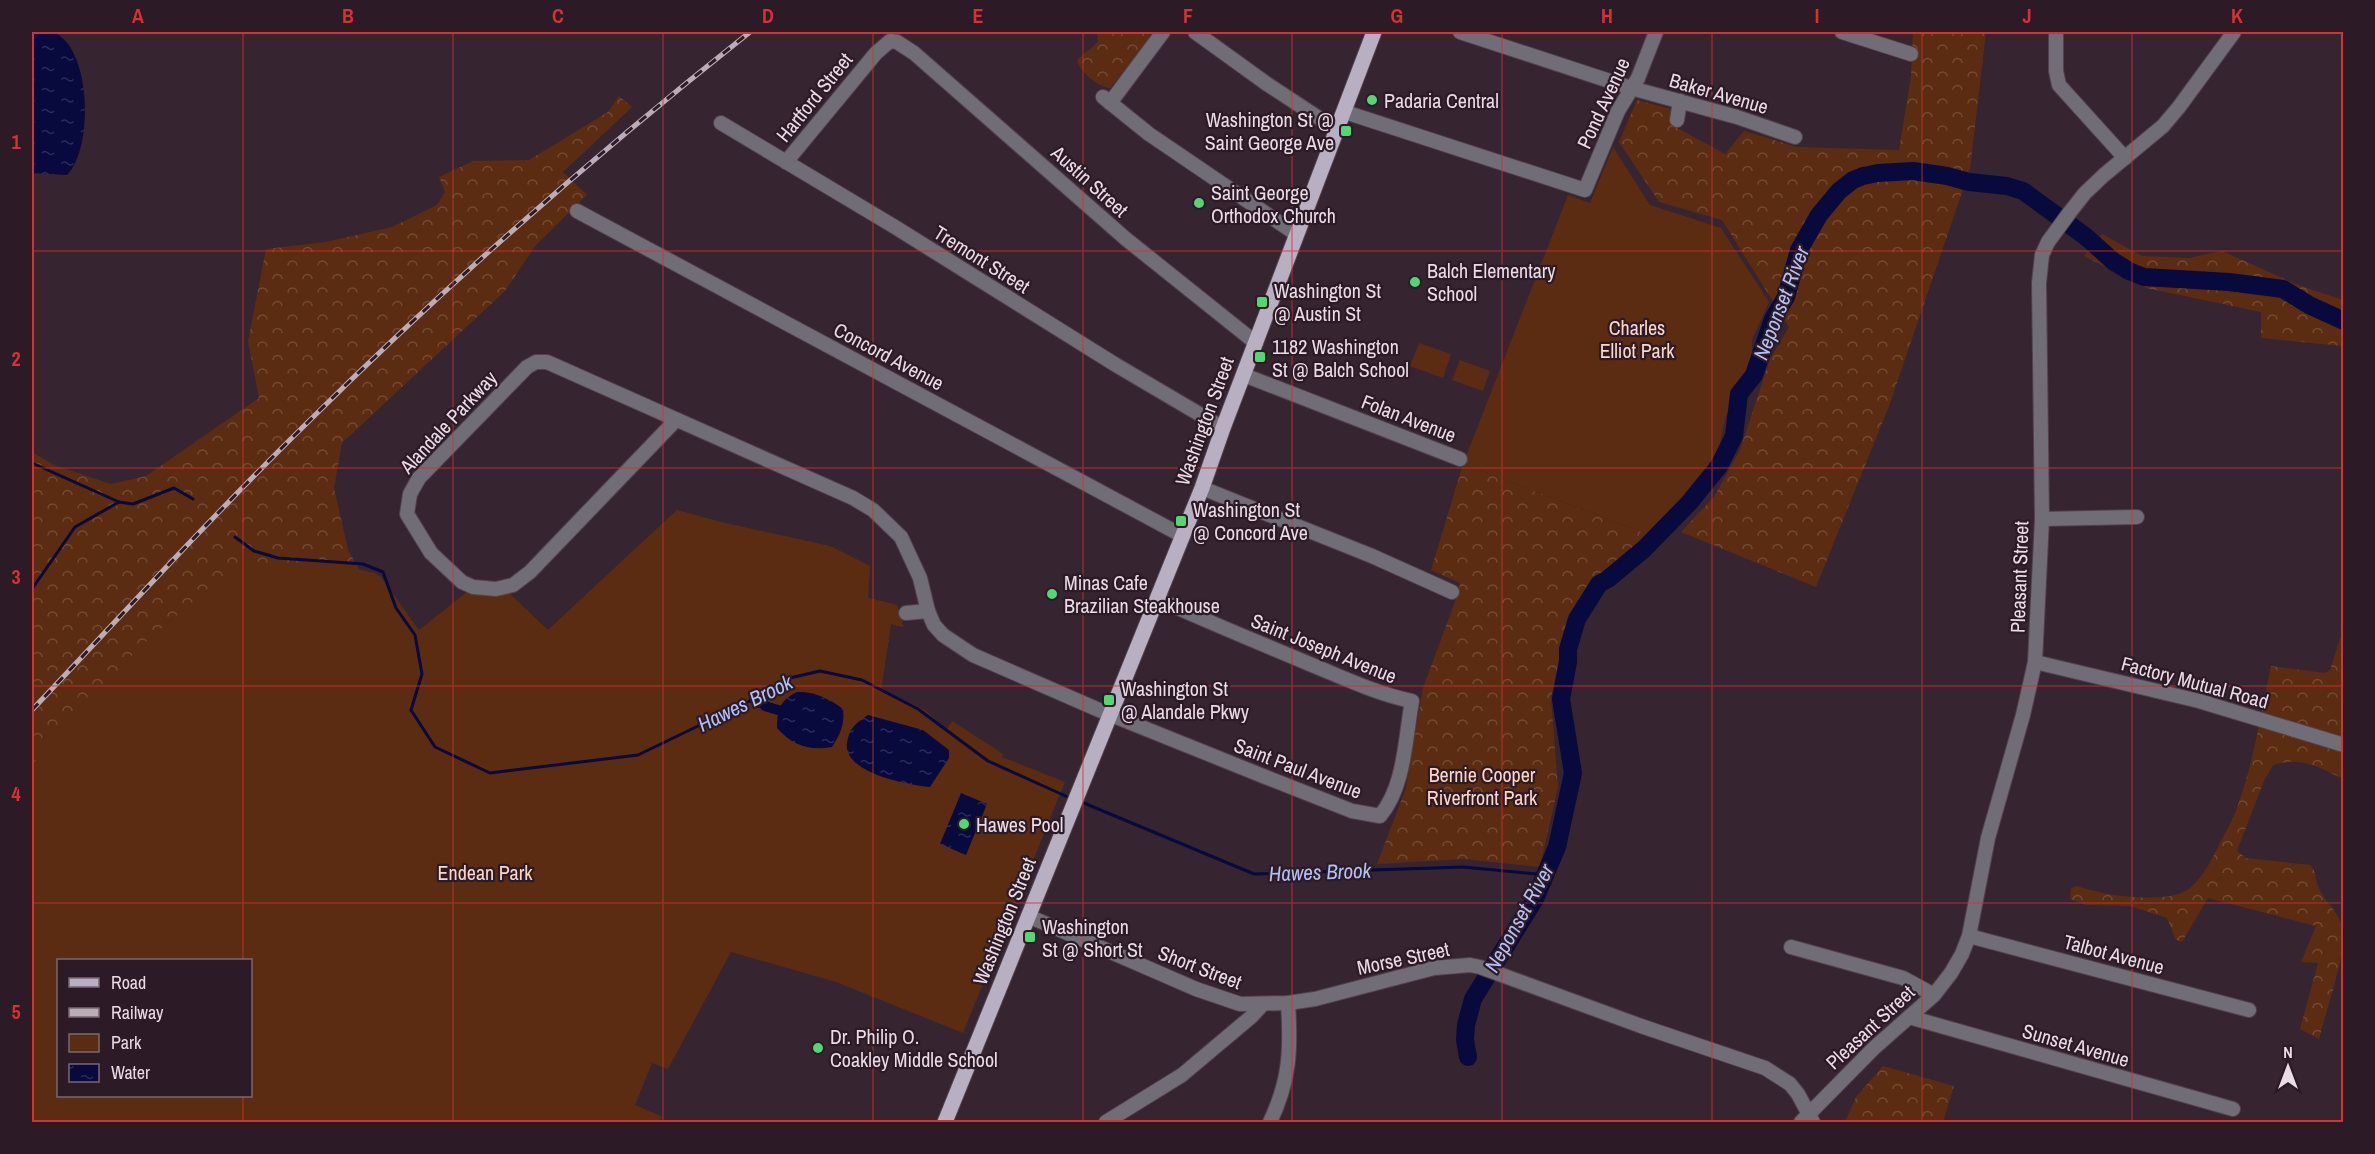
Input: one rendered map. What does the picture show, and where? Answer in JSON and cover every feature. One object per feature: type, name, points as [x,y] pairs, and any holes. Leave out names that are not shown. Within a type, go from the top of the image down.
[{"type":"main road","name":"Washington Street","points":[[945,1122],[1202,488],[1222,428],[1374,32]]},
{"type":"street","points":[[1163,32],[1107,100],[1149,134],[1296,234]]},
{"type":"street","points":[[1195,32],[1267,84],[1337,130]]},
{"type":"street","name":"Baker Avenue","points":[[1460,32],[1631,88],[1737,117],[1795,137]]},
{"type":"street","name":"Pond Avenue","points":[[1345,112],[1585,190],[1618,111],[1638,78],[1656,32]]},
{"type":"street","points":[[1842,32],[1911,54]]},
{"type":"street","points":[[2056,32],[2055,71],[2059,85],[2126,158]]},
{"type":"street","name":"Pleasant Street","points":[[1808,1119],[1874,1048],[1934,995],[1956,963],[1969,936],[1991,828],[2026,704],[2035,662],[2042,519],[2038,283],[2042,255],[2055,232],[2085,193],[2148,141],[2169,120],[2234,32]]},
{"type":"street","name":"Hartford Street","points":[[786,162],[876,53],[890,41],[902,45]]},
{"type":"street","name":"Austin Street","points":[[902,45],[947,81],[1126,239],[1256,343]]},
{"type":"street","points":[[1677,120],[1680,101]]},
{"type":"street","name":"Tremont Street","points":[[721,123],[1222,428]]},
{"type":"street","name":"Concord Avenue","points":[[577,211],[1183,536]]},
{"type":"street","name":"Alandale Parkway","points":[[676,420],[530,572],[513,585],[485,589],[462,582],[431,553],[407,514],[410,494],[419,478],[527,367],[536,362],[547,362],[853,498],[873,510],[901,537],[910,553],[920,578],[928,611],[934,624],[943,635],[973,655],[1111,715]]},
{"type":"street","name":"Folan Avenue","points":[[1244,375],[1460,459]]},
{"type":"street","points":[[1202,488],[1372,556],[1452,592]]},
{"type":"street","points":[[2042,519],[2137,517]]},
{"type":"street","name":"Saint Joseph Avenue","points":[[1158,599],[1320,668],[1396,698],[1412,701],[1396,790],[1390,804],[1380,816],[1371,816]]},
{"type":"street","points":[[906,614],[928,611]]},
{"type":"street","name":"Factory Mutual Road","points":[[2035,662],[2209,704],[2343,745]]},
{"type":"street","name":"Saint Paul Avenue","points":[[1111,715],[1274,781],[1371,816]]},
{"type":"street","name":"Short Street","points":[[1028,916],[1221,999],[1240,1004],[1262,1005]]},
{"type":"street","name":"Talbot Avenue","points":[[1969,936],[2249,1010]]},
{"type":"street","points":[[1791,947],[1903,978],[1934,995]]},
{"type":"street","name":"Morse Street","points":[[1262,1005],[1315,999],[1434,968],[1470,965],[1480,967],[1646,1028],[1765,1068],[1790,1084],[1808,1119]]},
{"type":"street","points":[[1269,1122],[1284,1088],[1290,1029],[1288,1003]]},
{"type":"street","points":[[1106,1122],[1182,1075],[1262,1005]]},
{"type":"street","name":"Sunset Avenue","points":[[1910,1017],[2233,1109]]},
{"type":"green space","points":[[1097,32],[1151,32],[1146,44],[1110,88],[1090,78],[1077,60],[1098,42]]},
{"type":"green space","points":[[1913,32],[1986,32],[1970,169],[1889,406],[1816,587],[1681,532],[1714,497],[1740,450],[1770,359],[1789,327],[1722,220],[1659,202],[1619,142],[1637,100],[1671,109],[1670,124],[1725,154],[1744,131],[1797,147],[1899,150],[1911,76]]},
{"type":"green space","points":[[619,96],[632,107],[563,172],[587,195],[536,245],[505,291],[342,443],[334,488],[348,550],[373,593],[419,630],[464,604],[547,631],[677,510],[870,566],[868,598],[897,605],[903,627],[891,624],[881,690],[312,948],[310,1096],[32,1122],[32,452],[54,465],[111,484],[146,476],[259,398],[248,341],[266,249],[326,242],[392,227],[437,205],[445,192],[439,177],[473,161],[529,160],[608,112]]},
{"type":"green space","name":"Charles Elliot Park","points":[[1613,147],[1650,205],[1721,228],[1769,302],[1752,340],[1752,359],[1744,382],[1726,416],[1716,463],[1650,535],[1463,464],[1568,195],[1590,203]]},
{"type":"green space","points":[[2102,234],[2142,256],[2189,258],[2222,251],[2298,285],[2343,300],[2343,346],[2261,338],[2261,312],[2146,288],[2084,256]]},
{"type":"green space","points":[[1419,343],[1451,354],[1443,378],[1410,366]]},
{"type":"green space","points":[[1460,360],[1490,371],[1483,391],[1452,380]]},
{"type":"green space","name":"Bernie Cooper Riverfront Park","points":[[1463,464],[1650,535],[1591,582],[1567,620],[1551,698],[1558,787],[1540,867],[1464,859],[1377,864],[1406,788],[1423,688],[1460,583],[1431,570]]},
{"type":"green space","name":"Endean Park","points":[[677,510],[830,546],[870,566],[868,598],[897,605],[903,627],[891,624],[881,690],[925,710],[946,730],[952,721],[1003,754],[1002,757],[1065,782],[963,1033],[836,982],[731,952],[668,1069],[652,1063],[635,1105],[663,1117],[657,1122],[32,1122],[32,765],[139,648],[246,556],[263,564],[315,567],[338,565],[375,573],[381,577],[419,630],[467,592],[487,596],[509,593],[548,630]]},
{"type":"green space","points":[[2343,629],[2344,737],[2340,752],[2343,754],[2343,779],[2301,762],[2273,765],[2264,781],[2237,851],[2246,858],[2310,865],[2321,892],[2341,924],[2342,953],[2319,1039],[2300,1029],[2318,963],[2301,962],[2316,926],[2208,898],[2182,942],[2176,940],[2167,918],[2130,906],[2086,905],[2070,899],[2071,888],[2077,886],[2102,893],[2151,898],[2167,897],[2190,888],[2204,873],[2236,810],[2253,754],[2271,666],[2325,673],[2330,670]]},
{"type":"green space","points":[[1883,1066],[1954,1086],[1943,1122],[1845,1122],[1856,1097]]},
{"type":"water","points":[[32,32],[56,33],[70,46],[82,82],[85,103],[81,145],[67,175],[32,173]]},
{"type":"water","points":[[797,692],[822,696],[843,709],[841,729],[832,747],[816,748],[795,743],[777,728],[783,702]]},
{"type":"water","points":[[868,715],[923,730],[949,750],[949,758],[930,787],[907,784],[879,776],[855,762],[849,753],[847,743],[849,733]]},
{"type":"water","name":"Hawes Pool","points":[[961,793],[987,804],[966,855],[940,844]]},
{"type":"waterway","name":"Neponset River","points":[[1468,1057],[1465,1040],[1466,1025],[1473,999],[1535,899],[1557,847],[1573,773],[1561,699],[1568,662],[1568,649],[1577,619],[1599,584],[1644,549],[1689,503],[1719,466],[1734,436],[1739,394],[1754,375],[1773,319],[1786,297],[1799,250],[1819,215],[1839,191],[1853,180],[1863,176],[1913,171],[1969,182],[2007,186],[2023,191],[2129,271],[2144,277],[2229,282],[2283,289],[2309,305],[2344,321]]},
{"type":"waterway","name":"Hawes Brook","points":[[32,463],[119,502],[133,504],[174,488],[193,499]]},
{"type":"waterway","points":[[32,589],[75,527],[119,502]]},
{"type":"waterway","name":"Hawes Brook","points":[[235,537],[254,551],[278,558],[363,564],[383,572],[396,608],[415,635],[422,674],[411,710],[435,747],[490,773],[638,755],[754,699],[790,678],[820,671],[862,680],[918,709],[988,761],[1070,798]]},
{"type":"waterway","name":"Hawes Brook","points":[[754,699],[758,703]]},
{"type":"waterway","points":[[765,706],[791,714]]},
{"type":"waterway","name":"Hawes Brook","points":[[1079,801],[1254,874],[1463,867],[1547,875]]},
{"type":"railway","points":[[32,710],[237,494],[414,320],[523,221],[750,32]]},
{"type":"place","name":"Padaria Central","points":[[1372,100]]},
{"type":"place","name":"Washington St @ Saint George Ave","points":[[1346,131]]},
{"type":"place","name":"Saint George Orthodox Church","points":[[1199,203]]},
{"type":"place","name":"Balch Elementary School","points":[[1415,282]]},
{"type":"place","name":"Washington St @ Austin St","points":[[1262,302]]},
{"type":"place","name":"1182 Washington St @ Balch School","points":[[1260,357]]},
{"type":"place","name":"Washington St @ Concord Ave","points":[[1181,521]]},
{"type":"place","name":"Minas Cafe Brazilian Steakhouse","points":[[1052,594]]},
{"type":"place","name":"Washington St @ Alandale Pkwy","points":[[1109,700]]},
{"type":"place","name":"Hawes Pool","points":[[964,824]]},
{"type":"place","name":"Washington St @ Short St","points":[[1030,937]]},
{"type":"place","name":"Dr. Philip O. Coakley Middle School","points":[[818,1048]]}]
